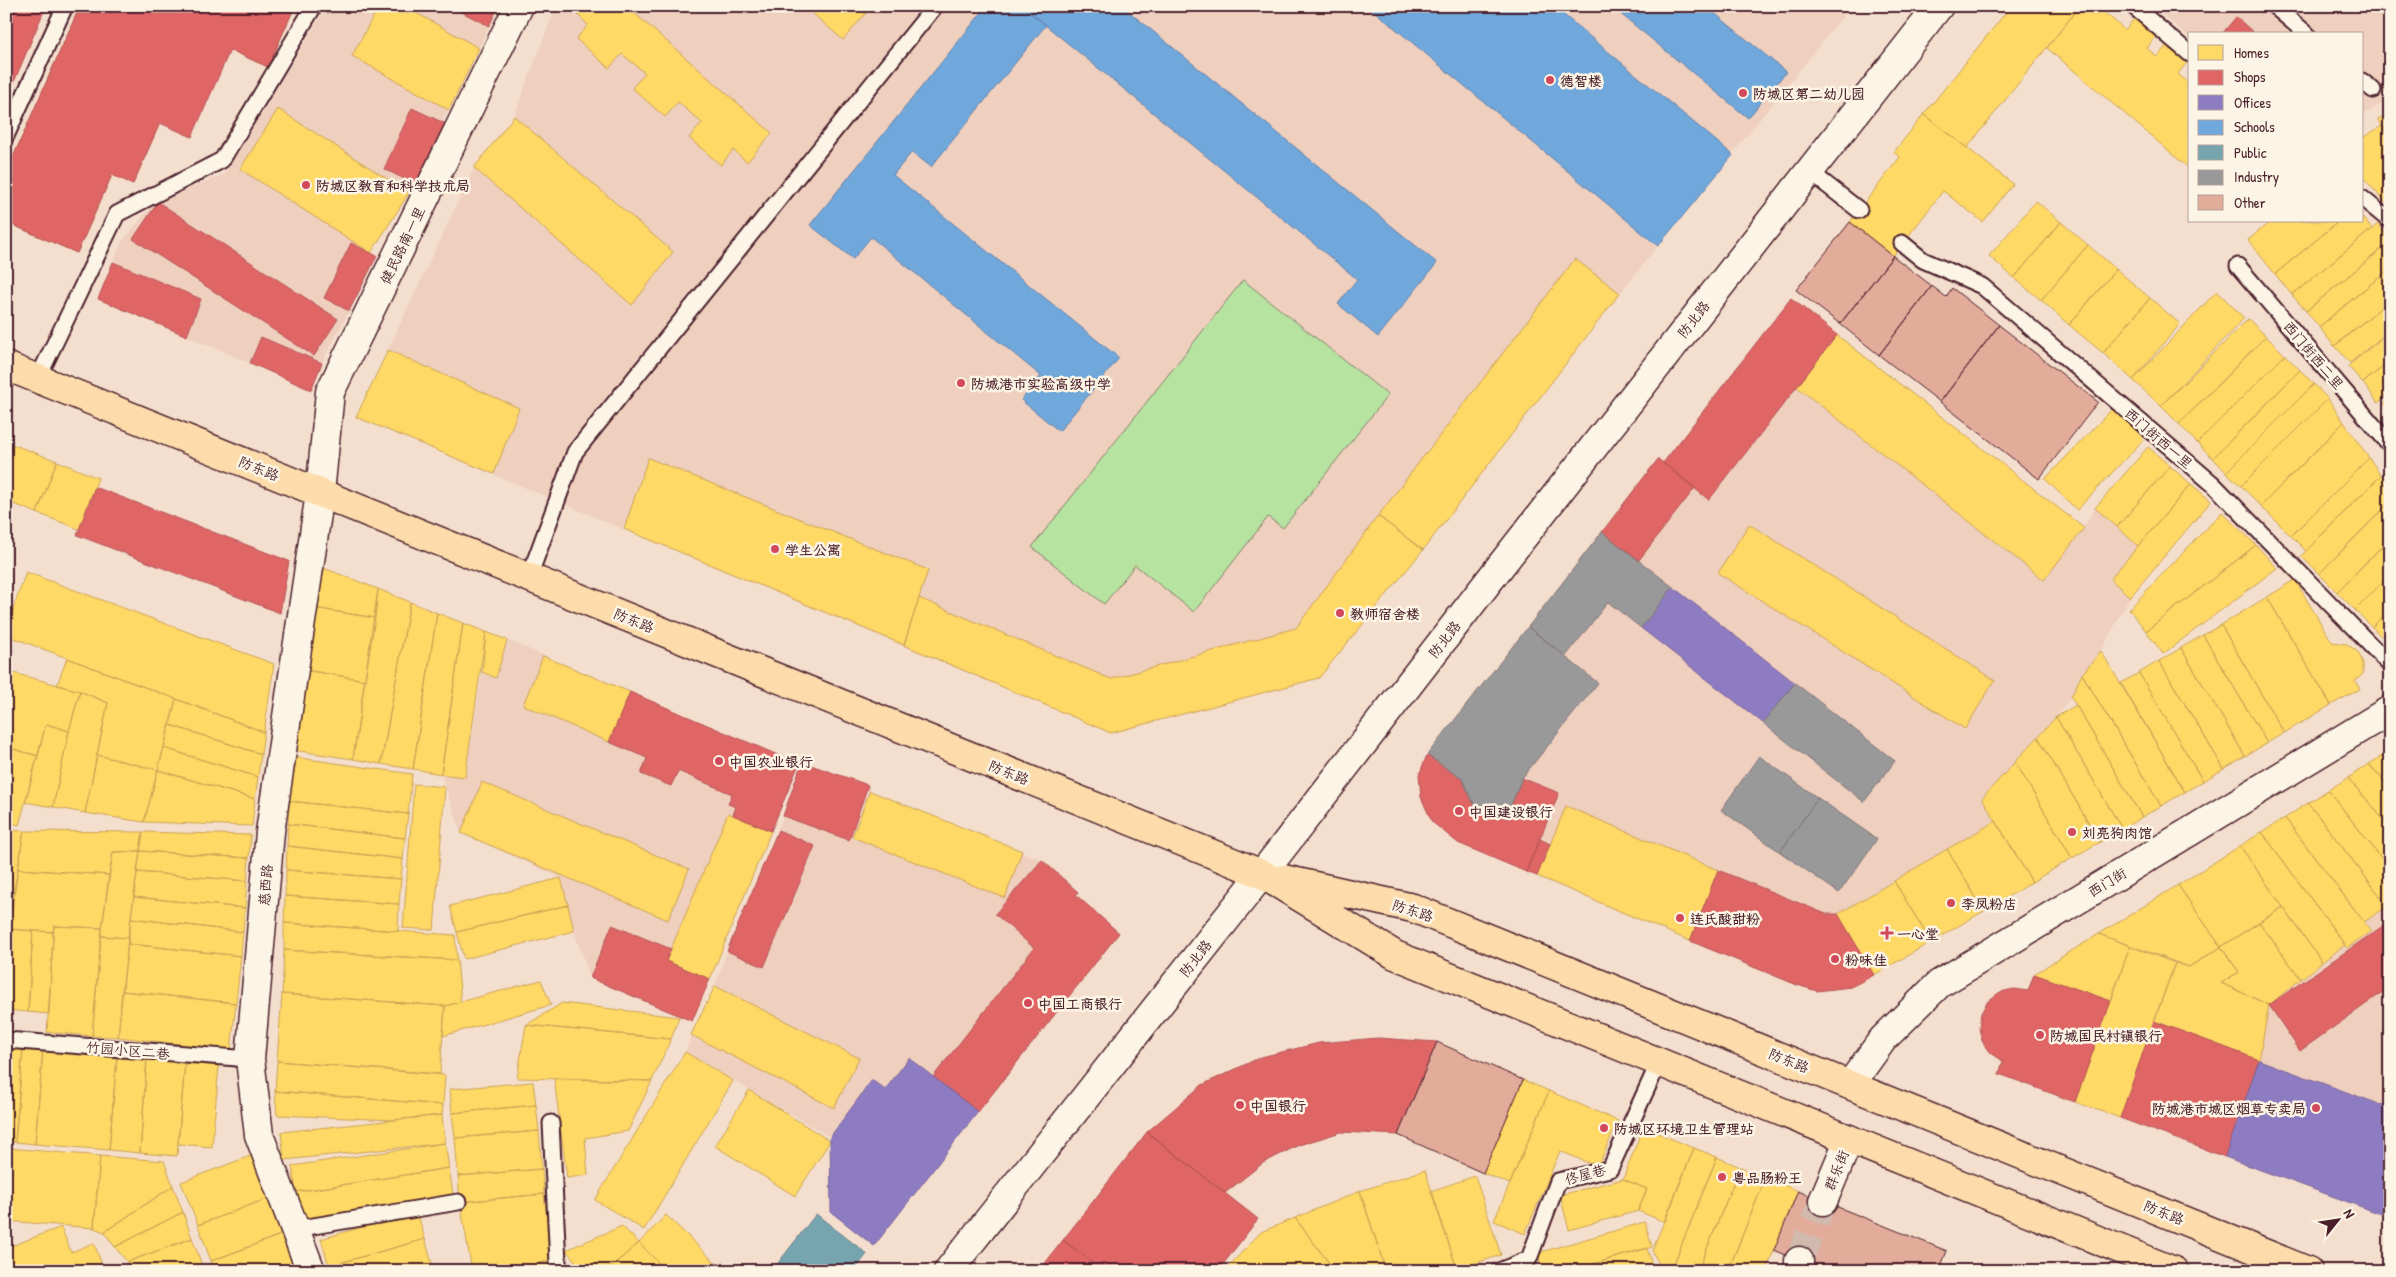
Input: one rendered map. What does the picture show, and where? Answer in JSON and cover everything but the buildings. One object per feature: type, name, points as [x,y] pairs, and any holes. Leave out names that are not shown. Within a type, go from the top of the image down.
[{"type":"main road","name":"防东路","points":[[6,366],[1262,874],[1395,955],[2174,1271]]},
{"type":"main road","name":"防东路","points":[[1262,874],[1413,908],[2308,1271]]},
{"type":"street","name":"健民路南一里","points":[[320,493],[330,392],[519,6]]},
{"type":"street","name":"防北路","points":[[948,1271],[1262,874],[1938,6]]},
{"type":"street","name":"慈西路","points":[[311,1271],[259,1135],[250,1060],[270,832],[320,493]]},
{"type":"street","name":"西门街","points":[[1850,1085],[1884,1039],[1939,984],[2390,710]]},
{"type":"street","name":"群乐街","points":[[1823,1201],[1849,1139]]},
{"type":"lane","points":[[6,136],[65,6]]},
{"type":"lane","points":[[38,378],[117,214],[222,160],[314,6]]},
{"type":"lane","points":[[529,577],[575,452],[935,6]]},
{"type":"lane","points":[[2133,6],[2188,52]]},
{"type":"lane","points":[[2274,6],[2305,32]]},
{"type":"lane","points":[[1809,171],[1859,210]]},
{"type":"lane","points":[[2364,200],[2390,221]]},
{"type":"lane","name":"西门街西一里","points":[[1902,243],[1923,260],[1982,286],[2213,484],[2390,665]]},
{"type":"lane","name":"西门街西二里","points":[[2238,266],[2390,444]]},
{"type":"lane","name":"竹园小区二巷","points":[[6,1040],[250,1060]]},
{"type":"lane","name":"佟屋巷","points":[[1499,1271],[1529,1259],[1558,1181],[1610,1169],[1659,1062]]},
{"type":"lane","points":[[551,1123],[558,1263],[561,1271]]},
{"type":"lane","points":[[295,1230],[458,1202]]},
{"type":"shaded area","name":"防城区教育和科学技术局","points":[[327,6],[499,6],[442,122],[446,124],[417,185],[414,184],[371,253],[377,256],[322,363],[261,337],[250,363],[187,336],[201,299],[113,262],[122,242],[155,202],[225,174]]},
{"type":"shaded area","name":"防城港市实验高级中学","points":[[556,6],[1851,6],[1620,293],[1423,550],[1319,678],[1111,733],[356,417],[474,168],[514,116]]},
{"type":"shaded area","points":[[2152,6],[2390,6],[2390,99],[2364,114],[2364,32],[2188,32],[2188,36]]},
{"type":"shaded area","points":[[1791,298],[2083,528],[2095,508],[2138,546],[2110,579],[2130,597],[2101,651],[2082,674],[2071,697],[2056,717],[1982,798],[1996,821],[1838,914],[1826,914],[1718,870],[1690,941],[1526,872],[1558,793],[1522,778],[1506,818],[1462,779],[1427,755],[1658,459],[1663,462]]},
{"type":"shaded area","points":[[507,640],[799,764],[692,1021],[590,978],[574,931],[561,878],[461,833],[441,774],[465,777],[482,672],[496,678]]},
{"type":"shaded area","points":[[802,762],[868,785],[870,791],[1042,860],[1078,892],[1076,895],[1119,933],[978,1112],[909,1058],[885,1090],[872,1080],[830,1137],[685,1052],[715,986],[727,951],[783,816]]},
{"type":"shaded area","name":"防城港市城区烟草专卖局","points":[[2390,904],[2390,1217],[2225,1157],[2259,1060],[2269,1005],[2345,945],[2347,948],[2371,931],[2364,922]]},
{"type":"green space","points":[[1243,280],[1388,395],[1283,528],[1268,517],[1194,612],[1135,565],[1104,604],[1032,547]]},
{"type":"tunnel","points":[[1799,1261],[1823,1201]]},
{"type":"place","name":"德智楼","points":[[1550,80]]},
{"type":"place","name":"防城区第二幼儿园","points":[[1743,93]]},
{"type":"place","name":"防城区教育和科学技术局","points":[[306,185]]},
{"type":"place","name":"防城港市实验高级中学","points":[[961,383]]},
{"type":"place","name":"学生公寓","points":[[775,549]]},
{"type":"place","name":"教师宿舍楼","points":[[1340,613]]},
{"type":"place","name":"中国农业银行","points":[[719,761]]},
{"type":"place","name":"中国建设银行","points":[[1459,811]]},
{"type":"place","name":"刘亮狗肉馆","points":[[2072,832]]},
{"type":"place","name":"李凤粉店","points":[[1951,903]]},
{"type":"place","name":"连氏酸甜粉","points":[[1680,918]]},
{"type":"place","name":"一心堂","points":[[1887,933]]},
{"type":"place","name":"粉味佳","points":[[1835,959]]},
{"type":"place","name":"中国工商银行","points":[[1028,1003]]},
{"type":"place","name":"防城国民村镇银行","points":[[2040,1035]]},
{"type":"place","name":"中国银行","points":[[1240,1105]]},
{"type":"place","name":"防城港市城区烟草专卖局","points":[[2316,1108]]},
{"type":"place","name":"防城区环境卫生管理站","points":[[1604,1128]]},
{"type":"place","name":"粤品肠粉王","points":[[1722,1177]]}]
